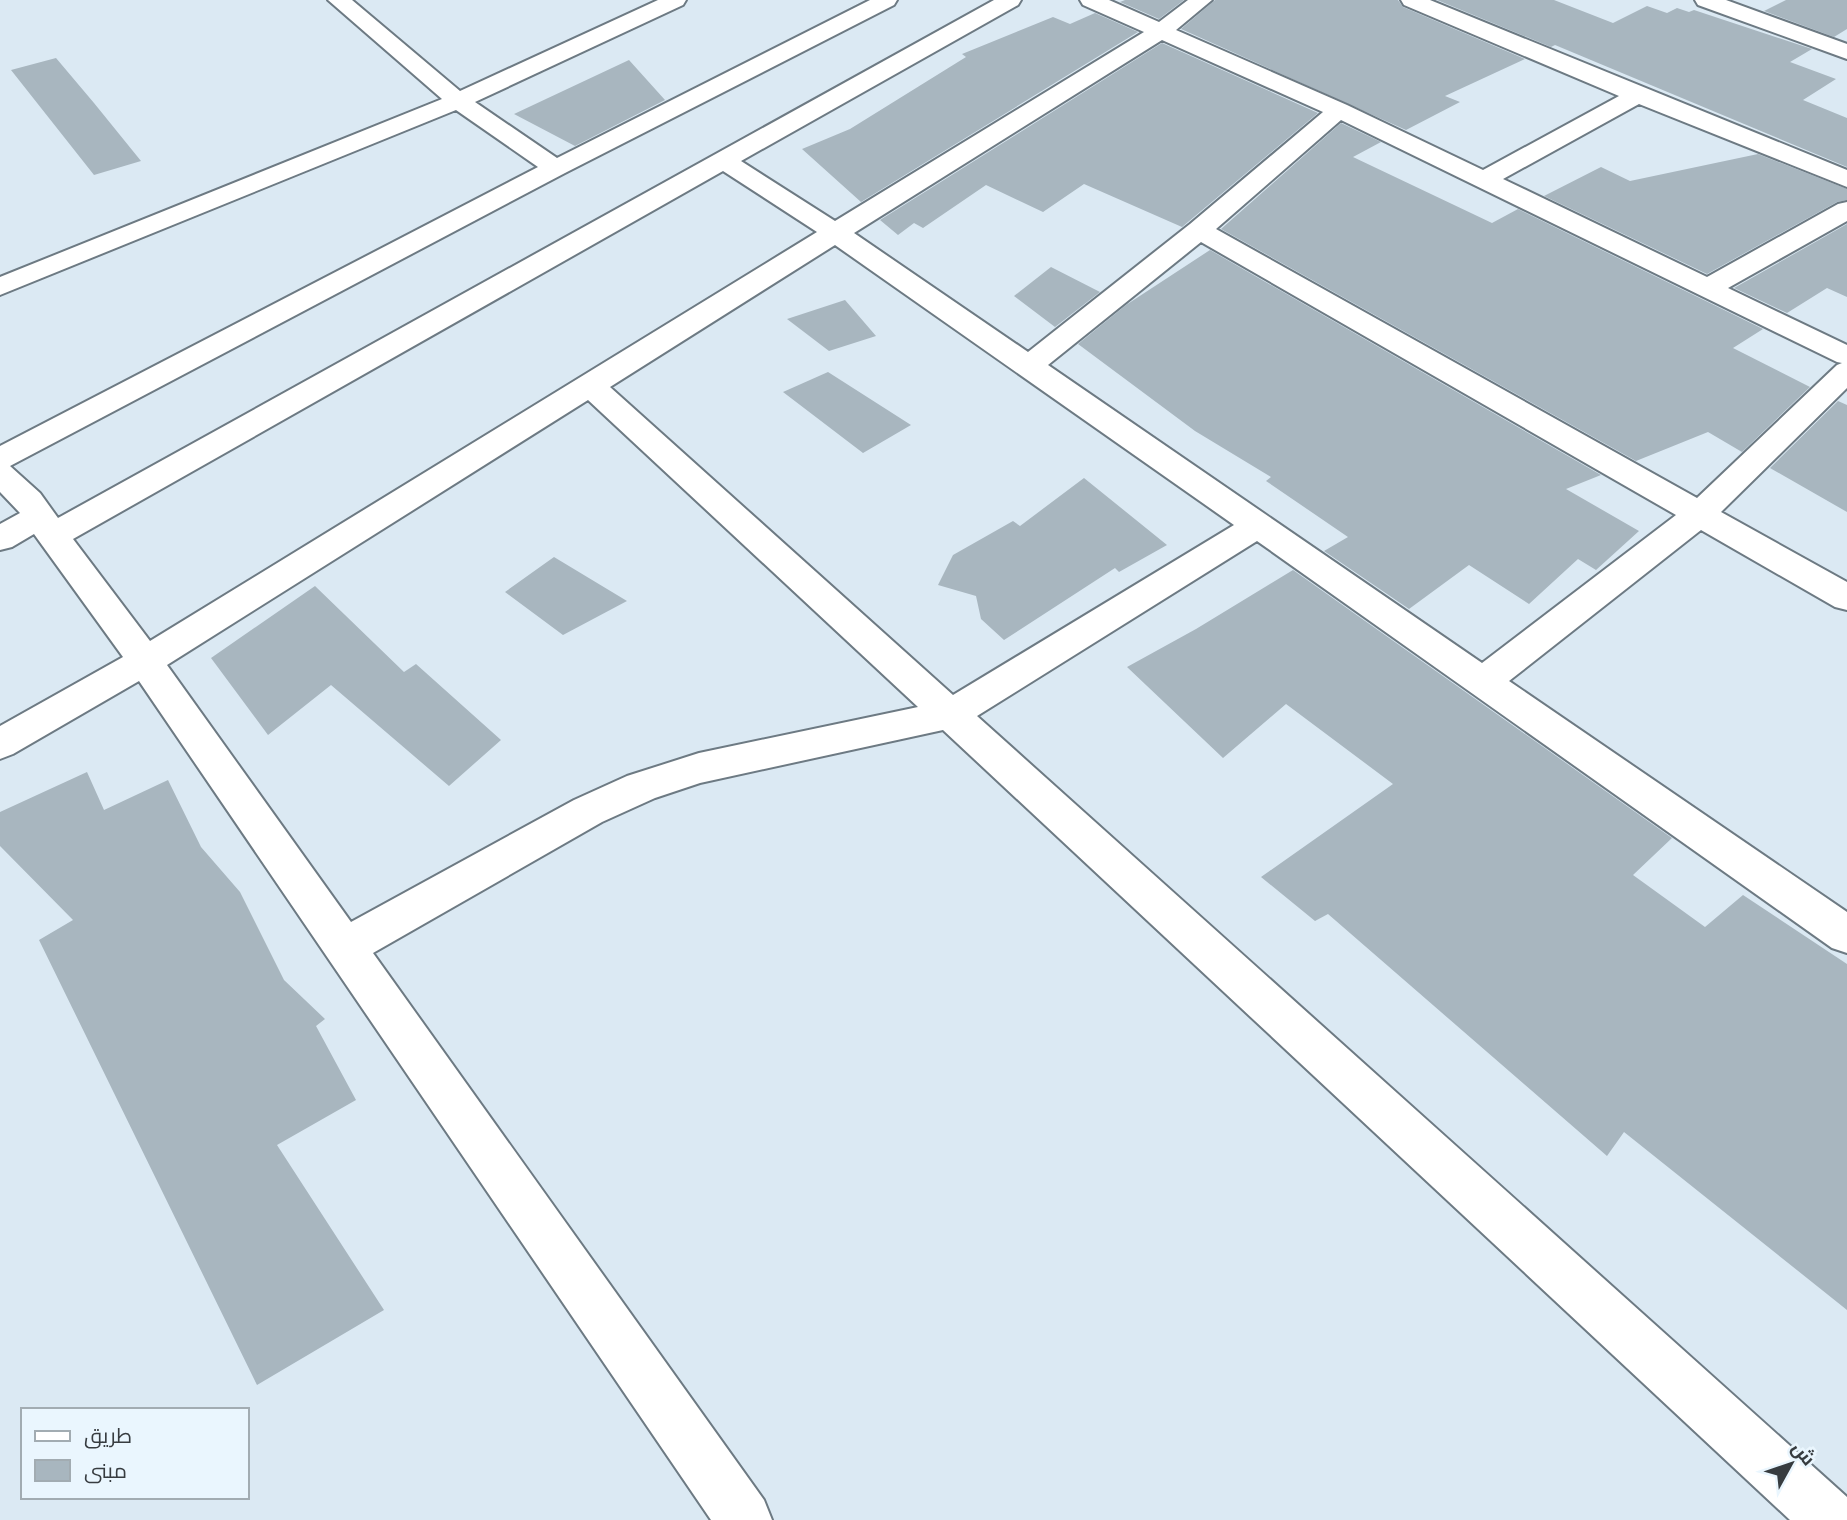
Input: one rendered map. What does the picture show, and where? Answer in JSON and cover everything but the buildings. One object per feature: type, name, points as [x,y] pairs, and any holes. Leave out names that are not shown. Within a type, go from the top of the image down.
[{"type":"street","points":[[339,0],[458,101],[556,168]]},
{"type":"street","points":[[0,287],[458,101],[675,0]]},
{"type":"street","points":[[0,459],[556,168],[886,0]]},
{"type":"street","points":[[0,539],[45,526],[724,161],[1010,0]]},
{"type":"street","points":[[1091,0],[1339,110],[1847,356]]},
{"type":"street","points":[[0,744],[145,661],[836,233],[1162,30],[1201,0]]},
{"type":"street","points":[[1412,0],[1462,11],[1637,96],[1847,179]]},
{"type":"street","points":[[1706,0],[1847,52]]},
{"type":"street","points":[[1483,180],[1637,96]]},
{"type":"street","points":[[1029,366],[1199,230],[1339,110]]},
{"type":"street","points":[[724,161],[836,233],[1029,366],[1481,683],[1847,935]]},
{"type":"street","points":[[1708,288],[1847,210]]},
{"type":"street","points":[[1199,230],[1847,598]]},
{"type":"street","points":[[1481,683],[1700,514],[1847,371]]},
{"type":"street","points":[[589,384],[1831,1520]]},
{"type":"street","points":[[0,474],[28,501],[145,661],[744,1520]]},
{"type":"street","points":[[343,948],[588,811],[641,787],[699,768],[951,714],[1256,526]]}]
